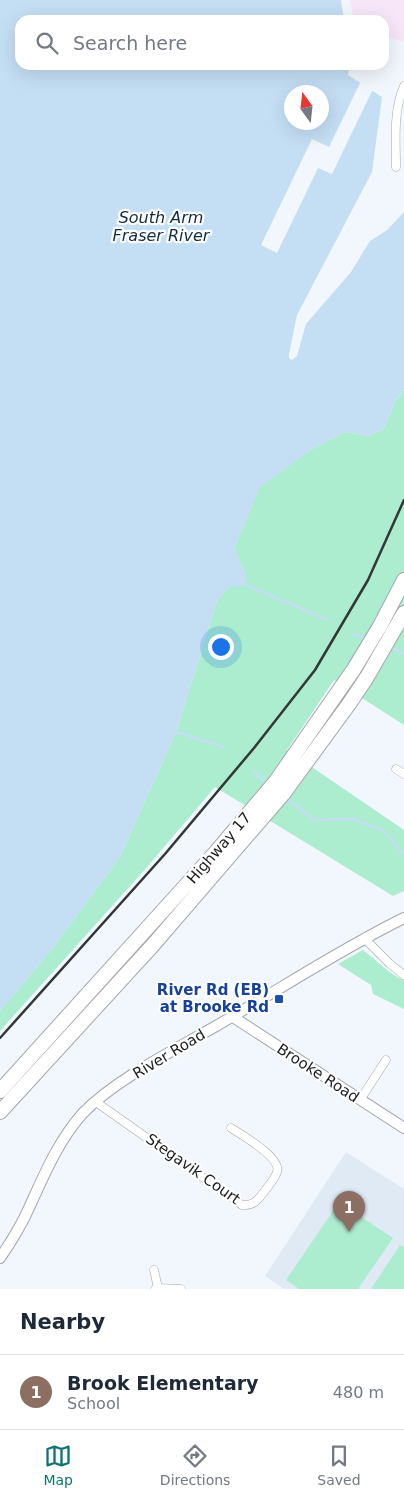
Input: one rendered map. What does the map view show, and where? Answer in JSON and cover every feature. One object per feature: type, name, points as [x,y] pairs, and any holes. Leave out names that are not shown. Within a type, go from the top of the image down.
[{"type":"highway","name":"Highway 17","points":[[0,1092],[262,799],[354,669],[404,580]]},
{"type":"highway","name":"Highway 17","points":[[0,1112],[153,945],[290,785],[324,740],[367,676],[401,618]]},
{"type":"street","points":[[396,167],[398,108],[404,86]]},
{"type":"street","points":[[396,769],[404,774]]},
{"type":"street","name":"River Road","points":[[0,1258],[16,1232],[67,1134],[83,1114],[96,1102],[121,1083],[364,938],[404,918]]},
{"type":"street","points":[[364,938],[404,975]]},
{"type":"street","name":"Brooke Road","points":[[233,1017],[404,1128]]},
{"type":"street","points":[[360,1100],[386,1060]]},
{"type":"street","name":"Stegavik Court","points":[[96,1102],[242,1205],[248,1205],[258,1200],[277,1174],[278,1168],[273,1157],[232,1128]]},
{"type":"street","points":[[154,1270],[156,1288],[181,1289]]},
{"type":"shaded area","points":[[350,0],[404,0],[404,42],[389,37],[389,15],[353,15]]},
{"type":"shaded area","points":[[346,1152],[404,1189],[404,1289],[284,1289],[265,1276]]},
{"type":"green space","points":[[404,390],[404,725],[334,680],[287,750],[404,830],[404,891],[393,896],[215,787],[148,866],[0,1031],[0,1011],[52,949],[120,857],[176,732],[217,601],[228,588],[246,575],[234,549],[260,486],[312,449],[345,432],[368,436],[384,429],[394,403]]},
{"type":"green space","points":[[363,950],[388,971],[404,980],[404,1009],[373,994],[371,985],[338,964]]},
{"type":"green space","points":[[339,1202],[393,1238],[358,1289],[299,1289],[286,1280]]},
{"type":"green space","points":[[400,1245],[404,1247],[404,1289],[371,1289]]},
{"type":"water","name":"South Arm Fraser River","points":[[0,0],[341,0],[343,15],[15,15],[15,70],[349,70],[348,75],[382,97],[372,172],[297,315],[289,354],[289,358],[292,360],[297,356],[306,324],[351,272],[370,241],[387,230],[404,212],[404,390],[394,403],[384,429],[368,436],[345,432],[312,449],[260,487],[234,549],[246,575],[246,585],[228,588],[217,601],[176,732],[120,857],[52,949],[0,1011]]},
{"type":"pier","points":[[361,81],[373,89],[332,174],[318,168],[277,253],[261,245],[312,139],[329,147]]},
{"type":"waterway","points":[[246,585],[328,620]]},
{"type":"waterway","points":[[353,634],[367,639]]},
{"type":"waterway","points":[[389,647],[404,653]]},
{"type":"waterway","points":[[176,732],[224,747]]},
{"type":"waterway","points":[[254,772],[268,784]]},
{"type":"waterway","points":[[286,798],[315,820],[353,819],[382,830],[403,853]]},
{"type":"railway","points":[[0,1038],[165,854],[254,748],[315,670],[368,580],[404,500]]},
{"type":"place","name":"River Rd (EB) at Brooke Rd","points":[[279,999]]},
{"type":"place","name":"Brook Elementary","points":[[349,1232]]}]
